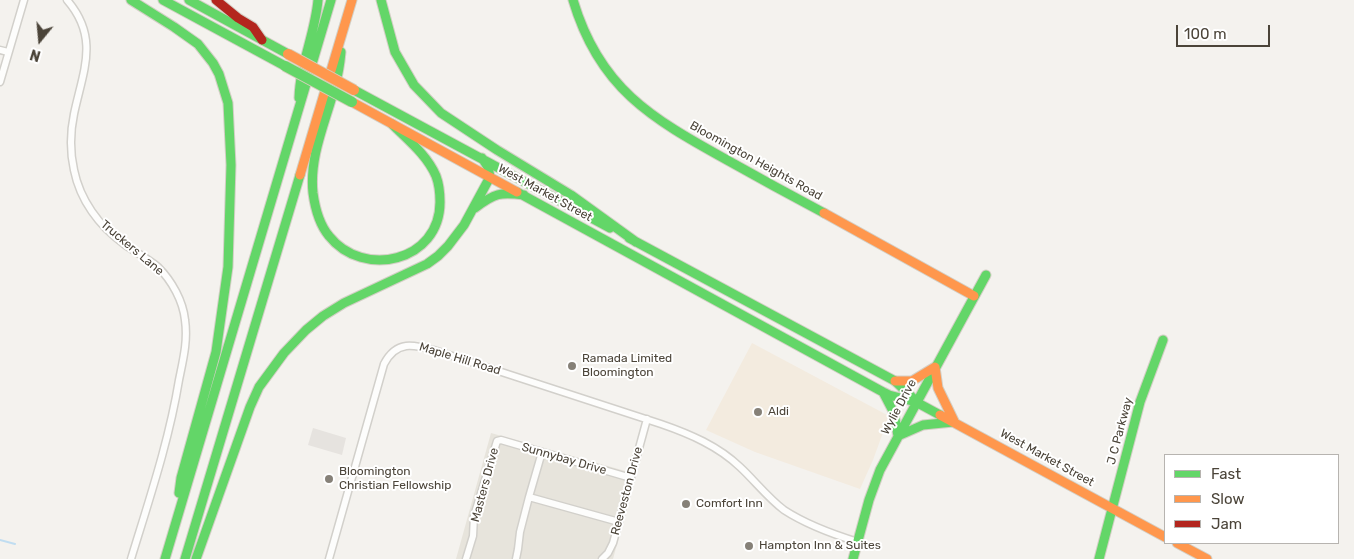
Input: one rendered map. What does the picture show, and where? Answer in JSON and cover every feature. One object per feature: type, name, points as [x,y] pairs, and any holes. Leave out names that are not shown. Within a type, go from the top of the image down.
[{"type":"main road","points":[[131,0],[198,44],[219,74],[228,103],[231,166],[228,267],[216,352],[181,478],[174,529]]},
{"type":"main road","name":"West Market Street","points":[[163,0],[883,392],[916,402],[1164,535]]},
{"type":"main road","name":"West Market Street","points":[[188,0],[895,381],[916,402]]},
{"type":"main road","points":[[216,0],[238,18],[253,27],[262,40]]},
{"type":"main road","points":[[299,109],[298,85],[310,41],[318,0]]},
{"type":"main road","points":[[165,559],[331,0]]},
{"type":"main road","points":[[185,559],[352,0]]},
{"type":"main road","points":[[381,0],[395,52],[414,85],[441,113],[571,195],[636,242]]},
{"type":"main road","name":"Bloomington Heights Road","points":[[573,0],[585,33],[603,64],[626,93],[660,121],[974,296]]},
{"type":"main road","points":[[342,32],[340,68],[315,157],[313,191],[318,216],[329,236],[346,251],[359,257],[382,260],[404,256],[416,250],[429,237],[439,214],[440,188],[435,174],[422,154],[392,124]]},
{"type":"main road","points":[[196,559],[250,407],[259,387],[284,353],[306,330],[323,316],[344,303],[417,270],[435,259],[450,244],[459,233],[490,177],[488,167],[482,158]]},
{"type":"main road","points":[[472,210],[491,196],[499,193],[524,195]]},
{"type":"main road","name":"Wylie Drive","points":[[853,559],[880,470],[986,275]]},
{"type":"main road","name":"J C Parkway","points":[[1099,559],[1140,402],[1163,340]]},
{"type":"main road","points":[[883,392],[895,414],[898,436],[923,425],[954,422],[938,388],[935,367],[912,381],[895,381]]},
{"type":"main road","points":[[1179,544],[1207,559]]},
{"type":"street","points":[[0,82],[24,0]]},
{"type":"street","name":"Truckers Lane","points":[[67,0],[75,9],[82,22],[87,41],[86,61],[71,131],[72,158],[78,184],[89,207],[103,226],[165,274],[181,302],[185,322],[186,345],[175,405],[166,442],[131,559]]},
{"type":"street","points":[[0,50],[8,52]]},
{"type":"street","name":"Maple Hill Road","points":[[329,559],[384,364],[398,348],[414,345],[429,348],[647,419],[695,437],[730,458],[783,509],[824,531],[858,542]]},
{"type":"street","name":"Reeveston Drive","points":[[602,559],[613,544],[647,419]]},
{"type":"street","name":"Sunnybay Drive","points":[[497,441],[501,440],[631,478]]},
{"type":"street","name":"Masters Drive","points":[[466,559],[473,536],[474,516],[497,441]]},
{"type":"street","points":[[516,559],[520,532],[542,452]]},
{"type":"street","points":[[529,497],[619,522]]},
{"type":"shaded area","points":[[752,343],[889,416],[860,489],[755,452],[706,430]]},
{"type":"shaded area","points":[[313,428],[346,438],[342,455],[308,445]]},
{"type":"shaded area","points":[[491,433],[636,474],[613,559],[456,559]]},
{"type":"waterway","points":[[0,540],[15,544]]},
{"type":"traffic: fast","points":[[131,0],[198,44],[219,74],[228,103],[231,165],[228,267],[216,352],[181,478],[179,493]]},
{"type":"traffic: fast","points":[[163,0],[285,66]]},
{"type":"traffic: fast","points":[[189,0],[288,54]]},
{"type":"traffic: fast","points":[[299,98],[302,73],[318,0]]},
{"type":"traffic: fast","points":[[165,559],[331,0]]},
{"type":"traffic: fast","points":[[381,0],[395,52],[414,85],[441,113],[571,195],[636,242]]},
{"type":"traffic: fast","points":[[573,0],[584,30],[597,56],[613,78],[631,97],[675,130],[824,213]]},
{"type":"traffic: fast","points":[[341,52],[336,82],[313,166],[312,179],[315,204],[318,216],[329,236],[344,249],[361,257],[379,260],[397,258],[414,250],[427,239],[437,222],[440,202],[436,176],[432,168],[411,142],[392,124]]},
{"type":"traffic: fast","points":[[285,66],[352,102]]},
{"type":"traffic: fast","points":[[354,90],[610,228]]},
{"type":"traffic: fast","points":[[196,559],[250,407],[259,387],[284,353],[306,330],[323,316],[344,303],[427,264],[448,246],[464,225],[490,177],[488,167],[482,158]]},
{"type":"traffic: fast","points":[[185,559],[300,175]]},
{"type":"traffic: fast","points":[[517,192],[883,392],[916,402],[940,415]]},
{"type":"traffic: fast","points":[[475,208],[498,195],[524,195]]},
{"type":"traffic: fast","points":[[629,238],[895,381],[916,401]]},
{"type":"traffic: fast","points":[[853,559],[869,500],[880,470],[986,275]]},
{"type":"traffic: fast","points":[[1099,559],[1140,402],[1163,340]]},
{"type":"traffic: fast","points":[[883,392],[894,413],[898,436],[923,425],[953,422]]},
{"type":"traffic: slow","points":[[300,175],[352,0]]},
{"type":"traffic: slow","points":[[288,54],[354,90]]},
{"type":"traffic: slow","points":[[352,102],[517,192]]},
{"type":"traffic: slow","points":[[824,213],[974,296]]},
{"type":"traffic: slow","points":[[895,381],[912,381],[935,367],[938,388],[954,421]]},
{"type":"traffic: slow","points":[[940,415],[1164,536]]},
{"type":"traffic: slow","points":[[1179,544],[1207,559]]},
{"type":"traffic: jam","points":[[216,0],[238,18],[253,27],[262,40]]},
{"type":"place","name":"Ramada Limited Bloomington","points":[[572,366]]},
{"type":"place","name":"Aldi","points":[[758,412]]},
{"type":"place","name":"Bloomington Christian Fellowship","points":[[329,479]]},
{"type":"place","name":"Comfort Inn","points":[[686,504]]},
{"type":"place","name":"Hampton Inn & Suites","points":[[749,546]]}]
